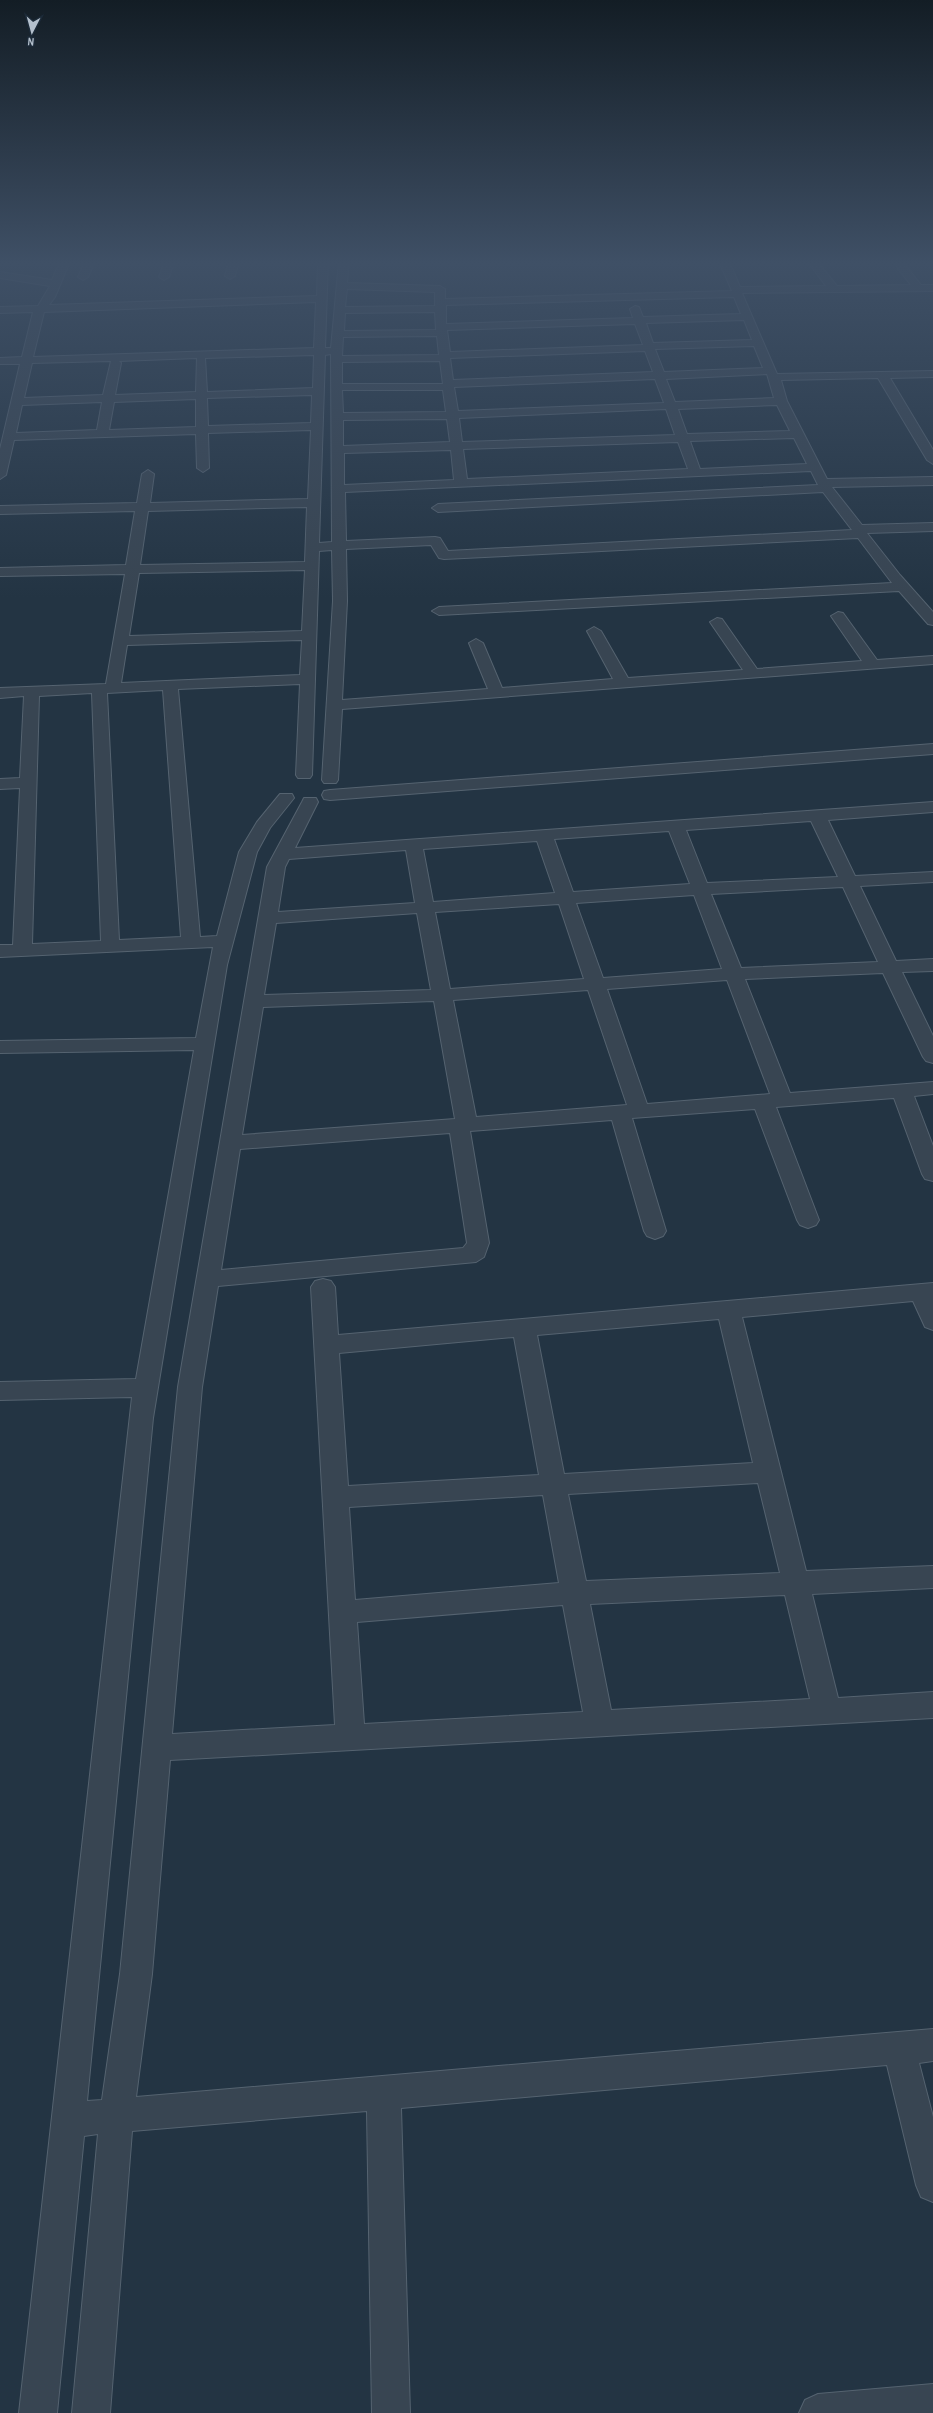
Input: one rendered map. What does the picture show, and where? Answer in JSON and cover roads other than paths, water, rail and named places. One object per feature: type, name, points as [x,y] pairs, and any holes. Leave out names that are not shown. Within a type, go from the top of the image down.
[{"type":"street","points":[[0,475],[24,374]]},
{"type":"street","points":[[102,434],[113,374]]},
{"type":"street","points":[[201,374],[203,468]]},
{"type":"street","points":[[309,786],[309,635],[318,426],[318,374]]},
{"type":"street","points":[[91,2413],[116,2118],[136,1974],[158,1748],[190,1387],[276,867],[309,786],[334,705],[340,601],[337,374]]},
{"type":"street","points":[[447,374],[461,483]]},
{"type":"street","points":[[772,374],[781,401],[825,485],[859,532],[903,587],[933,621]]},
{"type":"street","points":[[337,387],[449,385],[659,375],[933,374]]},
{"type":"street","points":[[659,375],[695,472]]},
{"type":"street","points":[[882,375],[933,460]]},
{"type":"street","points":[[17,402],[318,391]]},
{"type":"street","points":[[337,417],[453,415],[781,401]]},
{"type":"street","points":[[9,437],[318,426]]},
{"type":"street","points":[[338,450],[797,434]]},
{"type":"street","points":[[338,489],[816,467]]},
{"type":"street","points":[[110,946],[106,688],[120,641],[148,474]]},
{"type":"street","points":[[438,508],[825,485],[933,481]]},
{"type":"street","points":[[0,510],[315,503]]},
{"type":"street","points":[[313,547],[435,541],[444,555],[933,527]]},
{"type":"street","points":[[0,572],[312,566]]},
{"type":"street","points":[[439,611],[903,587]]},
{"type":"street","points":[[838,616],[873,665]]},
{"type":"street","points":[[717,622],[753,674]]},
{"type":"street","points":[[594,631],[624,684]]},
{"type":"street","points":[[120,641],[309,635]]},
{"type":"street","points":[[476,643],[497,693]]},
{"type":"street","points":[[334,705],[933,660]]},
{"type":"street","points":[[0,693],[308,679]]},
{"type":"street","points":[[170,685],[191,943]]},
{"type":"street","points":[[0,970],[9,951],[29,782],[32,691]]},
{"type":"street","points":[[38,2413],[138,1439],[218,965],[248,852],[263,826],[309,786],[933,738]]},
{"type":"street","points":[[309,786],[933,749]]},
{"type":"street","points":[[0,784],[29,782]]},
{"type":"street","points":[[282,854],[933,807]]},
{"type":"street","points":[[817,815],[933,1057]]},
{"type":"street","points":[[676,826],[734,974],[808,1220]]},
{"type":"street","points":[[544,835],[595,983],[630,1112],[655,1231]]},
{"type":"street","points":[[208,1279],[468,1256],[476,1252],[478,1243],[463,1125],[442,994],[413,844]]},
{"type":"street","points":[[268,918],[566,897],[933,878]]},
{"type":"street","points":[[9,951],[224,941]]},
{"type":"street","points":[[254,1001],[442,994],[734,974],[933,965]]},
{"type":"street","points":[[0,1048],[205,1044]]},
{"type":"street","points":[[231,1143],[933,1088]]},
{"type":"street","points":[[902,1090],[933,1174]]},
{"type":"street","points":[[324,1287],[344,1612],[350,1737]]},
{"type":"street","points":[[328,1346],[927,1291],[933,1321]]},
{"type":"street","points":[[728,1309],[828,1710]]},
{"type":"street","points":[[524,1328],[599,1723]]},
{"type":"street","points":[[0,1391],[146,1388]]},
{"type":"street","points":[[337,1497],[553,1483],[769,1472]]},
{"type":"street","points":[[344,1612],[574,1593],[933,1577]]},
{"type":"street","points":[[158,1748],[933,1705]]},
{"type":"street","points":[[68,2120],[116,2118],[933,2045]]},
{"type":"street","points":[[899,2048],[933,2185]]},
{"type":"street","points":[[384,2094],[391,2413]]},
{"type":"street","points":[[818,2413],[933,2403]]}]
